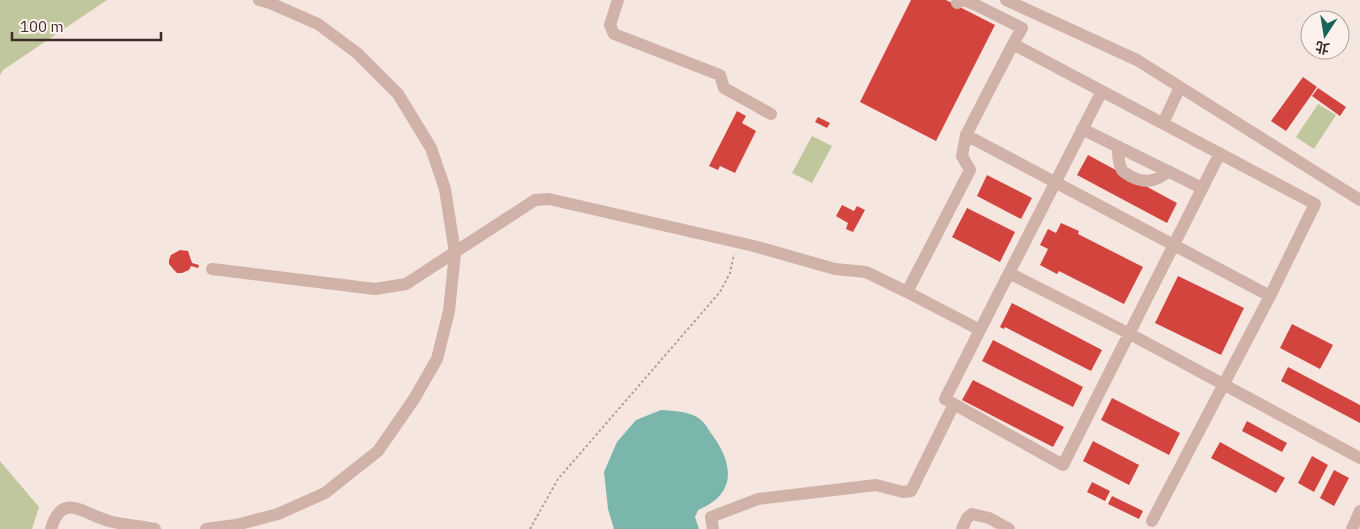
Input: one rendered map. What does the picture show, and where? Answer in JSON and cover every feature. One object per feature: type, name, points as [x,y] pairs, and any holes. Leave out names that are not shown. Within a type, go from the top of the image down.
[{"type":"street","points":[[206,529],[236,525],[278,514],[325,493],[378,450],[414,399],[437,358],[449,311],[456,253],[444,189],[431,148],[398,94],[357,53],[318,24],[260,0]]},
{"type":"street","points":[[618,0],[610,25],[614,34],[720,75],[724,88],[772,114]]},
{"type":"street","points":[[906,292],[970,170],[962,156],[966,135],[1022,28],[964,0],[957,3]]},
{"type":"street","points":[[1006,0],[1137,60],[1360,200]]},
{"type":"street","points":[[1013,44],[1315,204],[1270,296],[1152,521]]},
{"type":"street","points":[[1163,123],[1180,87]]},
{"type":"street","points":[[1102,91],[944,399],[1063,465],[1220,153]]},
{"type":"street","points":[[1082,129],[1202,188]]},
{"type":"street","points":[[966,135],[1270,296]]},
{"type":"street","points":[[1118,146],[1120,164],[1123,171],[1134,178],[1144,182],[1154,181],[1169,171]]},
{"type":"street","points":[[212,269],[374,289],[406,284],[536,200],[550,198],[737,242],[835,269],[866,272],[980,330]]},
{"type":"street","points":[[1009,273],[1130,334],[1360,458]]},
{"type":"street","points":[[713,529],[711,517],[758,499],[876,486],[903,492],[911,491],[954,404]]},
{"type":"street","points":[[51,529],[54,518],[65,508],[76,507],[108,521],[155,529]]},
{"type":"street","points":[[1352,529],[1360,511]]},
{"type":"street","points":[[962,529],[967,518],[972,514],[988,518],[1010,529]]},
{"type":"path","points":[[530,529],[558,479],[720,292],[730,273],[737,242]]},
{"type":"green space","points":[[0,0],[107,0],[3,70],[0,75]]},
{"type":"green space","points":[[1318,104],[1336,115],[1314,149],[1296,137]]},
{"type":"green space","points":[[812,136],[832,146],[812,183],[792,173]]},
{"type":"green space","points":[[0,461],[39,507],[32,529],[0,529]]},
{"type":"water","points":[[661,410],[687,413],[697,417],[704,423],[725,458],[728,478],[725,488],[710,504],[698,510],[695,517],[699,529],[614,529],[608,509],[604,472],[617,442],[636,420]]},
{"type":"building","points":[[911,0],[946,0],[995,25],[936,141],[860,102]]},
{"type":"building","points":[[1303,77],[1317,87],[1286,131],[1271,121]]},
{"type":"building","points":[[1318,88],[1346,107],[1340,116],[1312,96]]},
{"type":"building","points":[[737,111],[746,116],[742,123],[756,131],[735,173],[720,166],[718,170],[709,166]]},
{"type":"building","points":[[818,117],[830,123],[827,128],[815,122]]},
{"type":"building","points":[[1088,155],[1177,203],[1167,223],[1077,175]]},
{"type":"building","points":[[987,175],[1032,198],[1021,219],[977,196]]},
{"type":"building","points":[[842,205],[854,211],[857,206],[865,210],[853,232],[846,229],[848,223],[836,216]]},
{"type":"building","points":[[967,208],[1015,232],[1000,262],[952,237]]},
{"type":"building","points":[[1061,223],[1079,231],[1078,234],[1143,267],[1124,304],[1059,271],[1057,274],[1040,265],[1048,249],[1040,245],[1048,229],[1056,233]]},
{"type":"building","points":[[180,250],[188,251],[192,263],[199,265],[198,268],[191,266],[189,270],[177,273],[169,264],[169,260],[171,255]]},
{"type":"building","points":[[1178,276],[1244,308],[1221,355],[1155,323]]},
{"type":"building","points":[[1012,303],[1102,350],[1091,371],[1005,327],[1004,329],[1000,327]]},
{"type":"building","points":[[1292,324],[1333,345],[1320,369],[1280,348]]},
{"type":"building","points":[[993,340],[1083,387],[1073,407],[982,361]]},
{"type":"building","points":[[1288,367],[1360,405],[1360,423],[1281,381]]},
{"type":"building","points":[[973,380],[1064,427],[1053,447],[962,400]]},
{"type":"building","points":[[1112,398],[1180,433],[1169,455],[1101,420]]},
{"type":"building","points":[[1247,421],[1287,443],[1282,452],[1242,431]]},
{"type":"building","points":[[1093,441],[1139,465],[1129,485],[1083,461]]},
{"type":"building","points":[[1220,442],[1285,478],[1276,493],[1211,458]]},
{"type":"building","points":[[1312,456],[1328,465],[1314,492],[1298,483]]},
{"type":"building","points":[[1334,470],[1349,478],[1334,506],[1320,498]]},
{"type":"building","points":[[1092,482],[1110,491],[1105,501],[1087,492]]},
{"type":"building","points":[[1112,496],[1143,511],[1139,519],[1108,504]]}]
